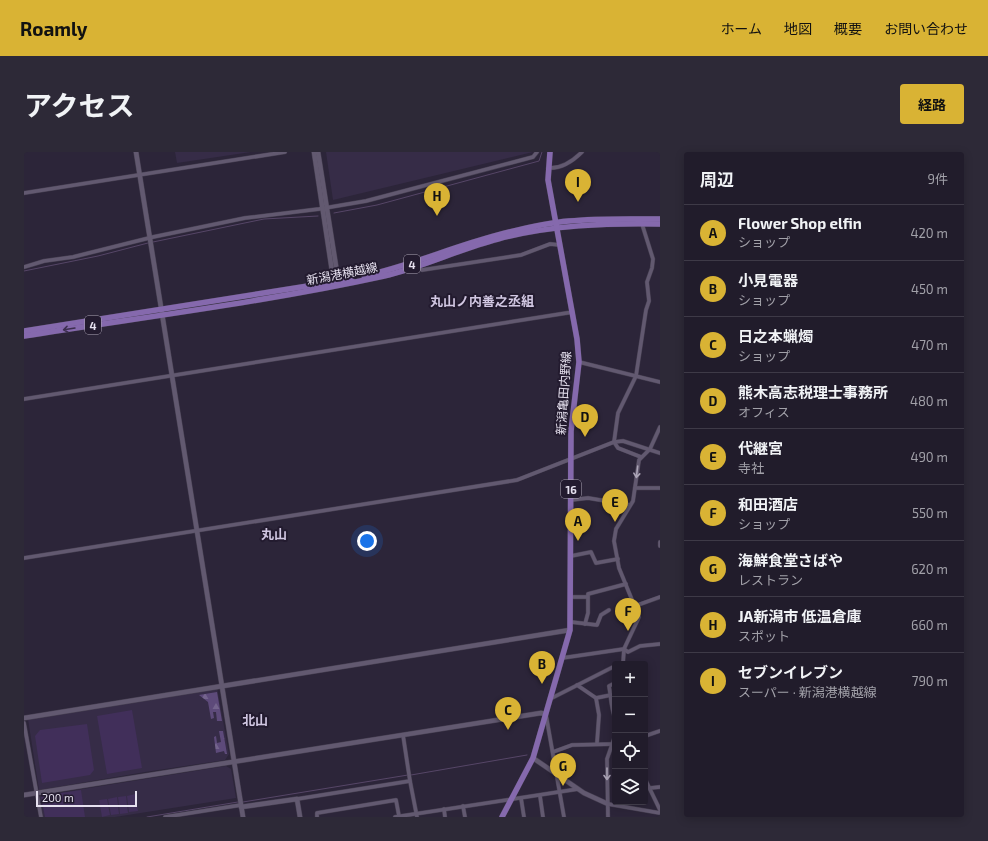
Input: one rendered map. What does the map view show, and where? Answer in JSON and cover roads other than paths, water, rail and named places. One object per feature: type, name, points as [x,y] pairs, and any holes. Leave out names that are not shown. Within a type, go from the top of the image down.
[{"type":"main road","name":"新潟亀田内野線","points":[[502,817],[533,758],[571,622],[571,431],[579,362],[573,312],[548,180],[550,152]]},
{"type":"main road","name":"新潟港横越線","points":[[336,283],[385,272],[416,263],[470,243],[556,226],[616,218],[660,219]]},
{"type":"main road","name":"新潟港横越線","points":[[24,336],[336,283],[418,267],[498,239],[556,226],[660,224]]},
{"type":"main road","name":"新潟港横越線","points":[[24,331],[162,312]]},
{"type":"street","points":[[136,152],[243,817]]},
{"type":"street","points":[[24,193],[285,152]]},
{"type":"street","points":[[314,152],[325,207]]},
{"type":"street","points":[[318,152],[336,283]]},
{"type":"street","points":[[24,267],[44,261],[73,258],[149,238],[245,218],[366,201],[533,157],[537,152]]},
{"type":"street","points":[[548,168],[555,169],[566,164],[582,152]]},
{"type":"street","points":[[641,457],[618,448],[614,442],[618,413],[636,376],[646,310],[649,301],[647,282],[652,268],[653,259],[642,224]]},
{"type":"street","points":[[418,267],[422,270],[521,255],[550,244],[560,245]]},
{"type":"street","points":[[24,399],[573,312]]},
{"type":"street","points":[[579,362],[660,382]]},
{"type":"street","points":[[623,661],[624,649],[640,617],[626,584],[618,559],[614,541],[616,528],[633,501],[639,460],[650,449],[660,427]]},
{"type":"street","points":[[24,558],[516,480],[614,442],[623,441],[660,453]]},
{"type":"street","points":[[634,488],[660,488]]},
{"type":"street","points":[[571,500],[588,498],[630,505]]},
{"type":"street","points":[[570,556],[591,552],[596,562],[618,559]]},
{"type":"street","points":[[571,597],[587,597],[588,594],[626,584]]},
{"type":"street","points":[[635,606],[660,596]]},
{"type":"street","points":[[585,624],[588,613],[587,597]]},
{"type":"street","points":[[571,622],[597,626],[601,615],[609,610]]},
{"type":"street","points":[[24,718],[570,630]]},
{"type":"street","points":[[562,658],[624,649],[628,652],[640,646],[660,644]]},
{"type":"street","points":[[550,699],[612,668]]},
{"type":"street","points":[[612,684],[609,686],[612,710]]},
{"type":"street","points":[[578,685],[596,698],[599,715],[596,743]]},
{"type":"street","points":[[596,698],[611,695]]},
{"type":"street","points":[[24,795],[540,713],[545,714],[547,717],[558,774],[564,817]]},
{"type":"street","points":[[24,723],[41,817]]},
{"type":"street","points":[[648,735],[660,731]]},
{"type":"street","points":[[403,735],[417,816]]},
{"type":"street","points":[[553,752],[572,745],[596,743],[612,744]]},
{"type":"street","points":[[608,817],[607,759],[612,746]]},
{"type":"street","points":[[533,758],[578,789],[608,804],[660,811]]},
{"type":"street","points":[[165,817],[297,799],[410,781]]},
{"type":"street","points":[[648,784],[660,811]]},
{"type":"street","points":[[650,788],[660,787]]},
{"type":"street","points":[[318,817],[317,812],[396,800],[397,817],[417,816],[444,809],[540,796],[578,789]]},
{"type":"street","points":[[540,796],[543,817]]},
{"type":"street","points":[[521,798],[524,817]]},
{"type":"street","points":[[297,799],[300,817]]},
{"type":"street","points":[[463,806],[465,817]]},
{"type":"street","points":[[444,809],[445,817]]},
{"type":"waterway","points":[[334,213],[377,205],[539,161],[542,152]]},
{"type":"waterway","points":[[153,242],[264,219],[318,216]]},
{"type":"waterway","points":[[24,271],[98,256],[148,243]]},
{"type":"waterway","points":[[411,775],[527,755]]},
{"type":"waterway","points":[[243,802],[408,775]]},
{"type":"waterway","points":[[147,817],[238,802]]},
{"type":"place","name":"セブンイレブン","points":[[578,202]]},
{"type":"place","name":"JA新潟市 低温倉庫","points":[[437,216]]},
{"type":"place","name":"熊木高志税理士事務所","points":[[585,437]]},
{"type":"place","name":"代継宮","points":[[615,522]]},
{"type":"place","name":"Flower Shop elfin","points":[[578,541]]},
{"type":"place","name":"和田酒店","points":[[628,631]]},
{"type":"place","name":"小見電器","points":[[542,684]]},
{"type":"place","name":"日之本蝋燭","points":[[508,730]]},
{"type":"place","name":"海鮮食堂さばや","points":[[563,786]]},
{"type":"district","name":"丸山ノ内善之丞組","points":[[482,301]]},
{"type":"district","name":"丸山","points":[[274,534]]},
{"type":"district","name":"北山","points":[[255,720]]}]
